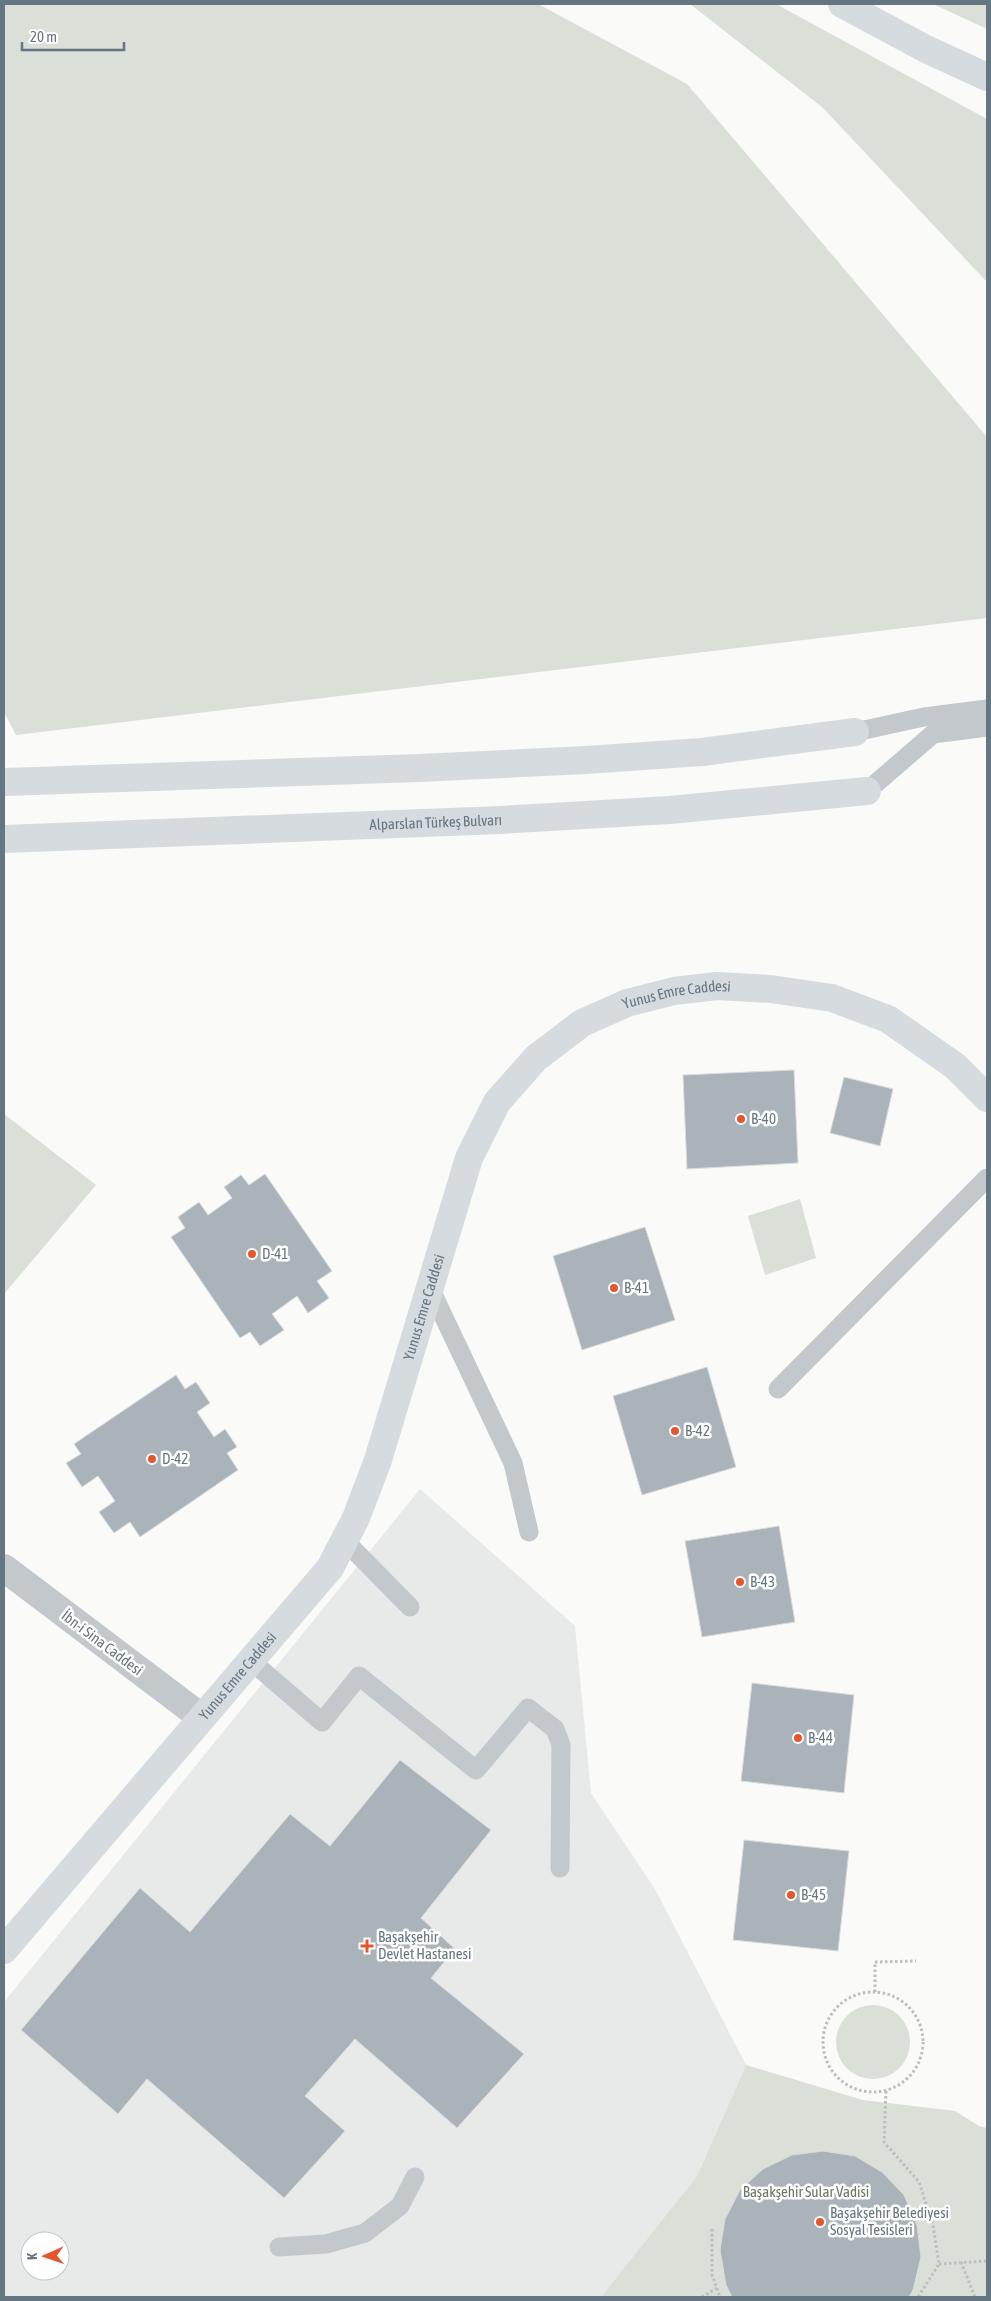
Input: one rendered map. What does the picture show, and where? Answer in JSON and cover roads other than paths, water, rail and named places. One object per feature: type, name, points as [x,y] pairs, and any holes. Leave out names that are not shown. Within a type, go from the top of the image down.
[{"type":"main road","points":[[842,4],[926,49],[987,77]]},
{"type":"main road","points":[[4,782],[419,768],[586,760],[702,752],[855,732]]},
{"type":"main road","name":"Alparslan Türkeş Bulvarı","points":[[4,839],[511,819],[680,809],[867,791]]},
{"type":"main road","name":"Yunus Emre Caddesi","points":[[4,1950],[330,1568],[356,1518],[378,1460],[469,1158],[497,1102],[536,1058],[582,1023],[627,1003],[674,990],[717,986],[771,989],[832,998],[888,1019],[955,1066],[987,1098]]},
{"type":"street","name":"İbn-i Sina Caddesi","points":[[4,1568],[201,1717]]},
{"type":"lane","points":[[855,732],[924,717],[987,708]]},
{"type":"lane","points":[[867,791],[933,734],[987,727]]},
{"type":"lane","points":[[778,1389],[987,1178]]},
{"type":"lane","points":[[430,1288],[513,1463],[529,1532]]},
{"type":"lane","points":[[344,1540],[410,1607]]},
{"type":"lane","points":[[251,1661],[322,1722],[359,1676],[476,1770],[528,1708],[555,1729],[561,1745],[560,1868]]},
{"type":"lane","points":[[279,2247],[326,2244],[365,2233],[400,2206],[415,2177]]},
{"type":"place","name":"B-40","points":[[741,1119]]},
{"type":"place","name":"D-41","points":[[252,1254]]},
{"type":"place","name":"B-41","points":[[614,1288]]},
{"type":"place","name":"B-42","points":[[675,1431]]},
{"type":"place","name":"D-42","points":[[152,1459]]},
{"type":"place","name":"B-43","points":[[740,1582]]},
{"type":"place","name":"B-44","points":[[798,1738]]},
{"type":"place","name":"B-45","points":[[791,1895]]},
{"type":"place","name":"Başakşehir Devlet Hastanesi","points":[[367,1946]]},
{"type":"place","name":"Başakşehir Belediyesi Sosyal Tesisleri","points":[[820,2222]]},
{"type":"park label","name":"Başakşehir Sular Vadisi","points":[[806,2192]]}]
